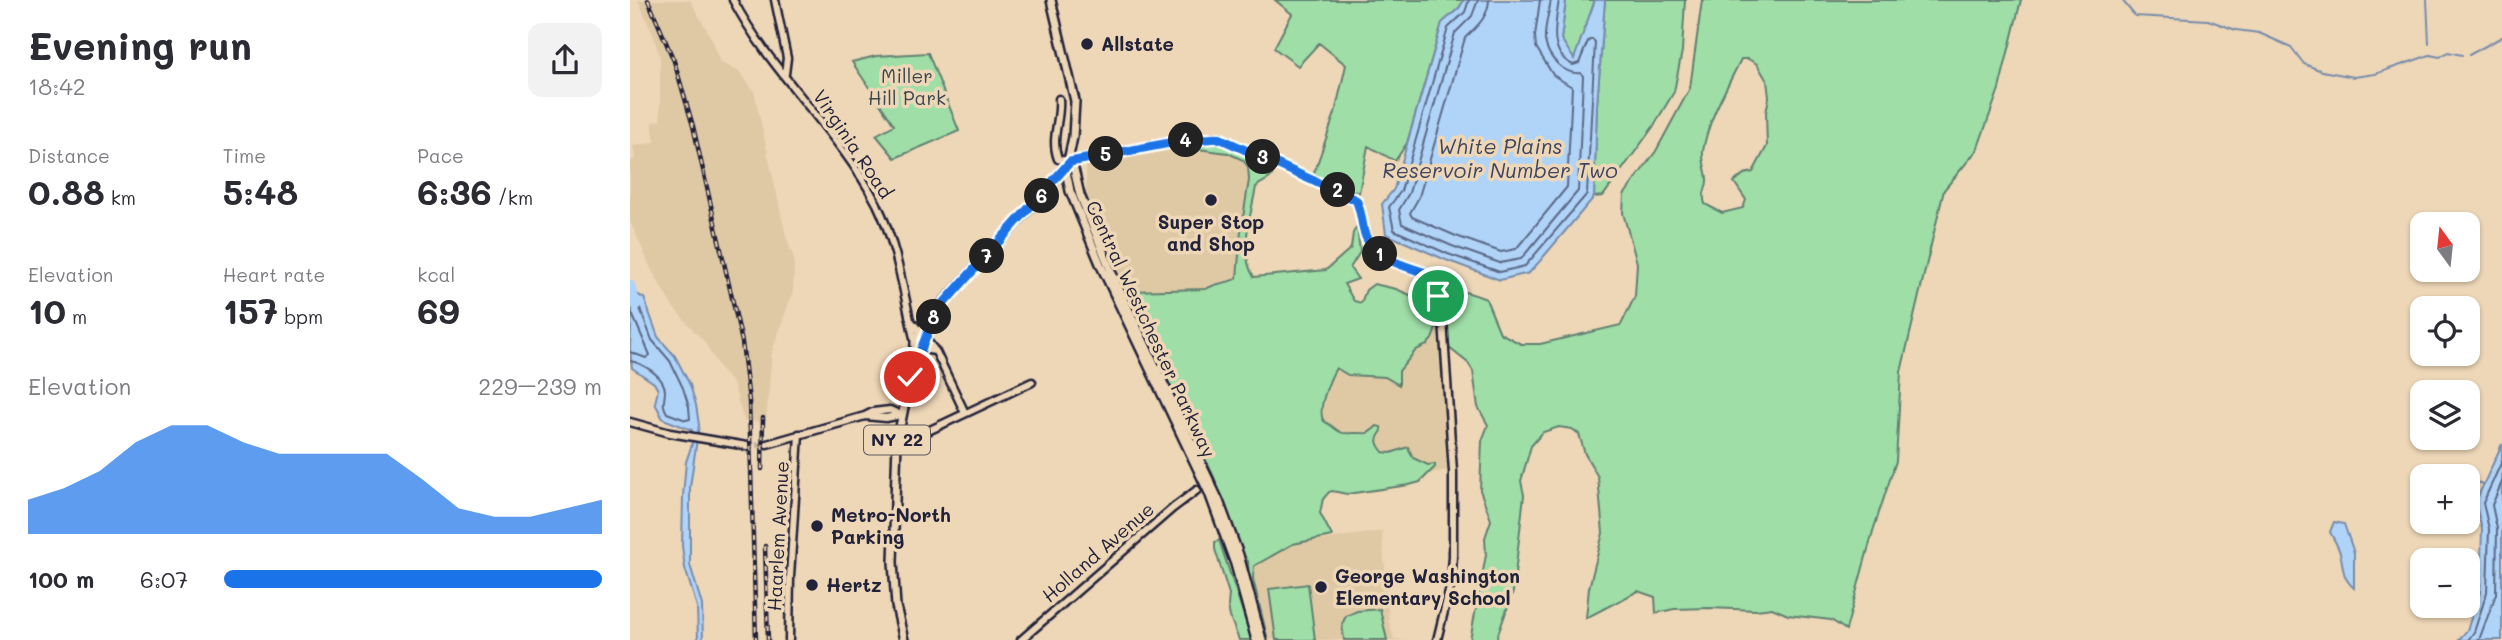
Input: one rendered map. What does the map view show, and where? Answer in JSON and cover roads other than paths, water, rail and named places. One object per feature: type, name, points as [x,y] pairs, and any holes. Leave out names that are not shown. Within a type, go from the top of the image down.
[{"type":"main road","points":[[1051,0],[1074,101],[1070,162]]},
{"type":"main road","name":"NY 22","points":[[914,365],[915,342],[927,320],[1070,162]]},
{"type":"main road","name":"Central Westchester Parkway","points":[[1070,162],[1066,171],[1067,182],[1078,213],[1209,493],[1235,564],[1256,640]]},
{"type":"main road","name":"Central Westchester Parkway","points":[[1070,162],[1080,195],[1116,284],[1211,482],[1238,555],[1262,640]]},
{"type":"main road","name":"NY 22","points":[[905,640],[896,606],[893,562],[897,442],[914,365],[936,312]]},
{"type":"street","name":"Virginia Road","points":[[733,0],[749,27],[835,141],[877,204],[888,232],[915,342]]},
{"type":"street","points":[[775,0],[787,58],[785,74]]},
{"type":"street","points":[[1059,99],[1059,116],[1055,131],[1058,159],[1070,162],[1180,141],[1219,138],[1356,200],[1367,240],[1373,249],[1437,277],[1443,320],[1453,509],[1451,583],[1437,640]]},
{"type":"street","name":"Virginia Road","points":[[912,323],[926,340]]},
{"type":"street","points":[[915,342],[926,340]]},
{"type":"street","points":[[926,340],[936,351],[965,413]]},
{"type":"street","points":[[926,340],[936,351]]},
{"type":"street","points":[[897,442],[911,439],[1032,382]]},
{"type":"street","points":[[767,444],[873,412],[890,410],[901,415]]},
{"type":"street","points":[[630,422],[747,446]]},
{"type":"street","name":"Haarlem Avenue","points":[[789,640],[799,434]]},
{"type":"street","name":"Holland Avenue","points":[[1021,640],[1197,490]]},
{"type":"water","name":"White Plains Reservoir Number Two","points":[[1464,0],[1566,0],[1561,39],[1574,59],[1595,0],[1605,0],[1597,105],[1594,197],[1529,273],[1500,280],[1386,234],[1382,204],[1394,189],[1442,23]]},
{"type":"water","points":[[633,292],[644,298],[658,337],[675,356],[690,385],[696,405],[699,425],[690,487],[690,565],[702,605],[703,640],[698,640],[697,607],[685,568],[682,546],[683,496],[692,430],[663,419],[655,403],[658,390],[654,383],[632,368],[630,348]]},
{"type":"water","points":[[2502,444],[2502,640],[2459,640],[2467,630],[2471,618],[2480,618],[2480,492]]},
{"type":"water","points":[[2334,522],[2344,524],[2354,553],[2354,588],[2345,576],[2339,550],[2330,532]]},
{"type":"waterway","points":[[2122,0],[2135,16],[2208,20],[2236,30],[2259,33],[2291,47],[2304,64],[2322,71],[2354,77],[2375,74],[2430,55],[2440,57],[2448,52],[2462,55]]},
{"type":"waterway","points":[[2427,0],[2429,43]]},
{"type":"waterway","points":[[2469,55],[2502,37]]},
{"type":"waterway","points":[[630,285],[636,305]]},
{"type":"waterway","points":[[2480,483],[2484,484]]},
{"type":"tunnel","points":[[747,446],[767,444]]},
{"type":"railway","points":[[648,0],[674,61],[693,126],[742,342],[749,401],[756,640]]},
{"type":"railway","points":[[762,469],[763,418]]},
{"type":"railway","points":[[765,546],[768,640]]},
{"type":"place","name":"Allstate","points":[[1087,44]]},
{"type":"place","name":"Super Stop and Shop","points":[[1211,200]]},
{"type":"place","name":"Metro-North Parking","points":[[817,526]]},
{"type":"place","name":"Hertz","points":[[812,585]]},
{"type":"place","name":"George Washington Elementary School","points":[[1321,587]]},
{"type":"park label","name":"Miller Hill Park","points":[[907,87]]}]
